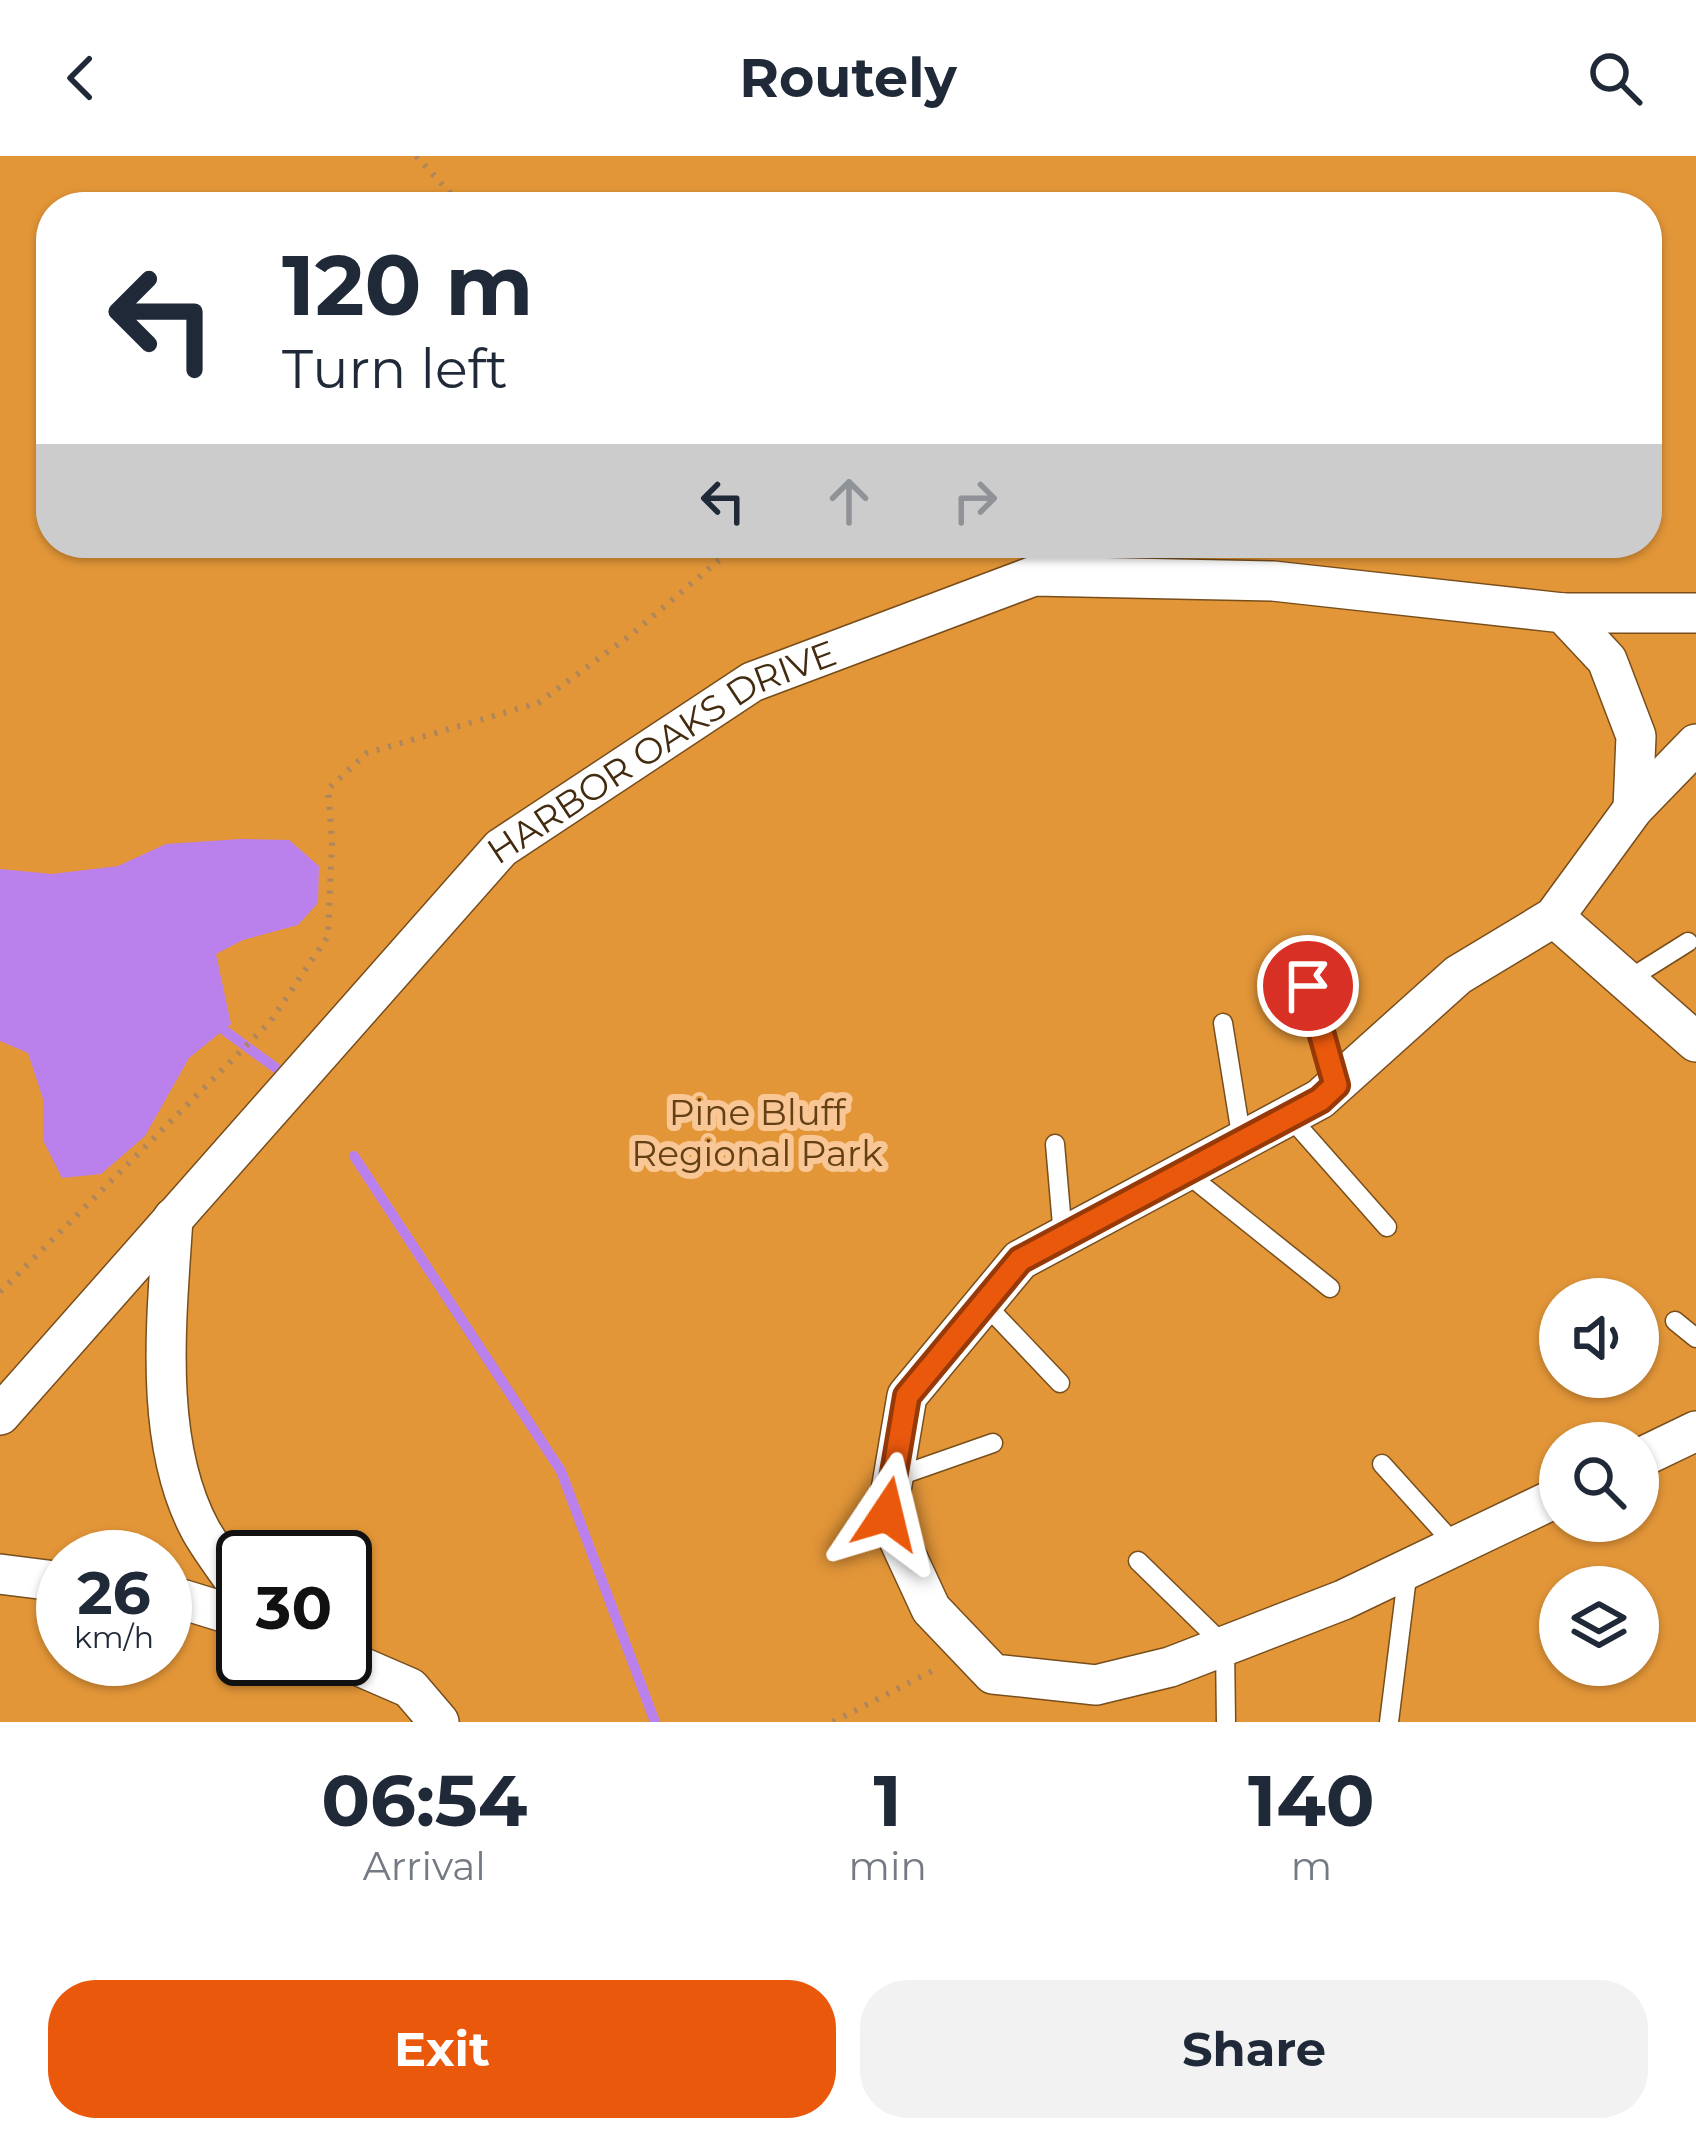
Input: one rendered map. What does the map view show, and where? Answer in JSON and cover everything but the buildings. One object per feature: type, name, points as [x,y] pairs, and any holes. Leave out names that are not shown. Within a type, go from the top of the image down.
[{"type":"street","name":"HARBOR OAKS DRIVE","points":[[0,1415],[501,848],[752,682],[1034,576],[1273,581],[1563,613],[1696,613]]},
{"type":"street","points":[[1563,613],[1607,660],[1636,736],[1633,808]]},
{"type":"street","points":[[1539,1506],[1343,1600],[1170,1667],[1096,1685],[993,1673],[931,1610],[887,1514],[907,1396],[1020,1260],[1320,1100],[1458,975],[1554,917],[1633,808],[1696,744]]},
{"type":"street","points":[[1554,917],[1696,1042]]},
{"type":"street","points":[[173,1218],[165,1346],[175,1458],[200,1529],[216,1553]]},
{"type":"street","points":[[1659,1449],[1696,1431]]},
{"type":"street","points":[[0,1574],[36,1579]]},
{"type":"street","points":[[372,1672],[410,1688],[440,1722]]},
{"type":"lane","points":[[1626,981],[1688,942]]},
{"type":"lane","points":[[1308,986],[1336,1085]]},
{"type":"lane","points":[[1223,1023],[1242,1141]]},
{"type":"lane","points":[[1289,1116],[1387,1227]]},
{"type":"lane","points":[[1055,1144],[1063,1237]]},
{"type":"lane","points":[[1185,1172],[1330,1288]]},
{"type":"lane","points":[[984,1303],[1060,1383]]},
{"type":"lane","points":[[1675,1321],[1696,1338]]},
{"type":"lane","points":[[893,1478],[993,1443]]},
{"type":"lane","points":[[1382,1465],[1456,1546]]},
{"type":"lane","points":[[1138,1561],[1225,1646],[1226,1722]]},
{"type":"lane","points":[[1389,1722],[1408,1569]]},
{"type":"path","points":[[416,156],[449,192]]},
{"type":"path","points":[[0,1292],[270,1022],[328,936],[332,841],[328,789],[367,753],[538,703],[632,634],[722,558]]},
{"type":"path","points":[[833,1722],[972,1652]]},
{"type":"green space","name":"Pine Bluff Regional Park","points":[[0,156],[1696,156],[1696,1722],[0,1722]]},
{"type":"shaded area","points":[[289,840],[319,866],[318,903],[298,925],[243,940],[216,954],[231,1024],[189,1058],[145,1136],[101,1174],[62,1178],[43,1140],[43,1099],[28,1053],[0,1041],[0,869],[52,874],[118,866],[166,844]]},
{"type":"waterway","points":[[224,1030],[280,1071]]},
{"type":"waterway","points":[[354,1156],[561,1471],[655,1722]]},
{"type":"route","points":[[887,1514],[907,1396],[1020,1260],[1320,1100],[1336,1085],[1308,986]]}]
